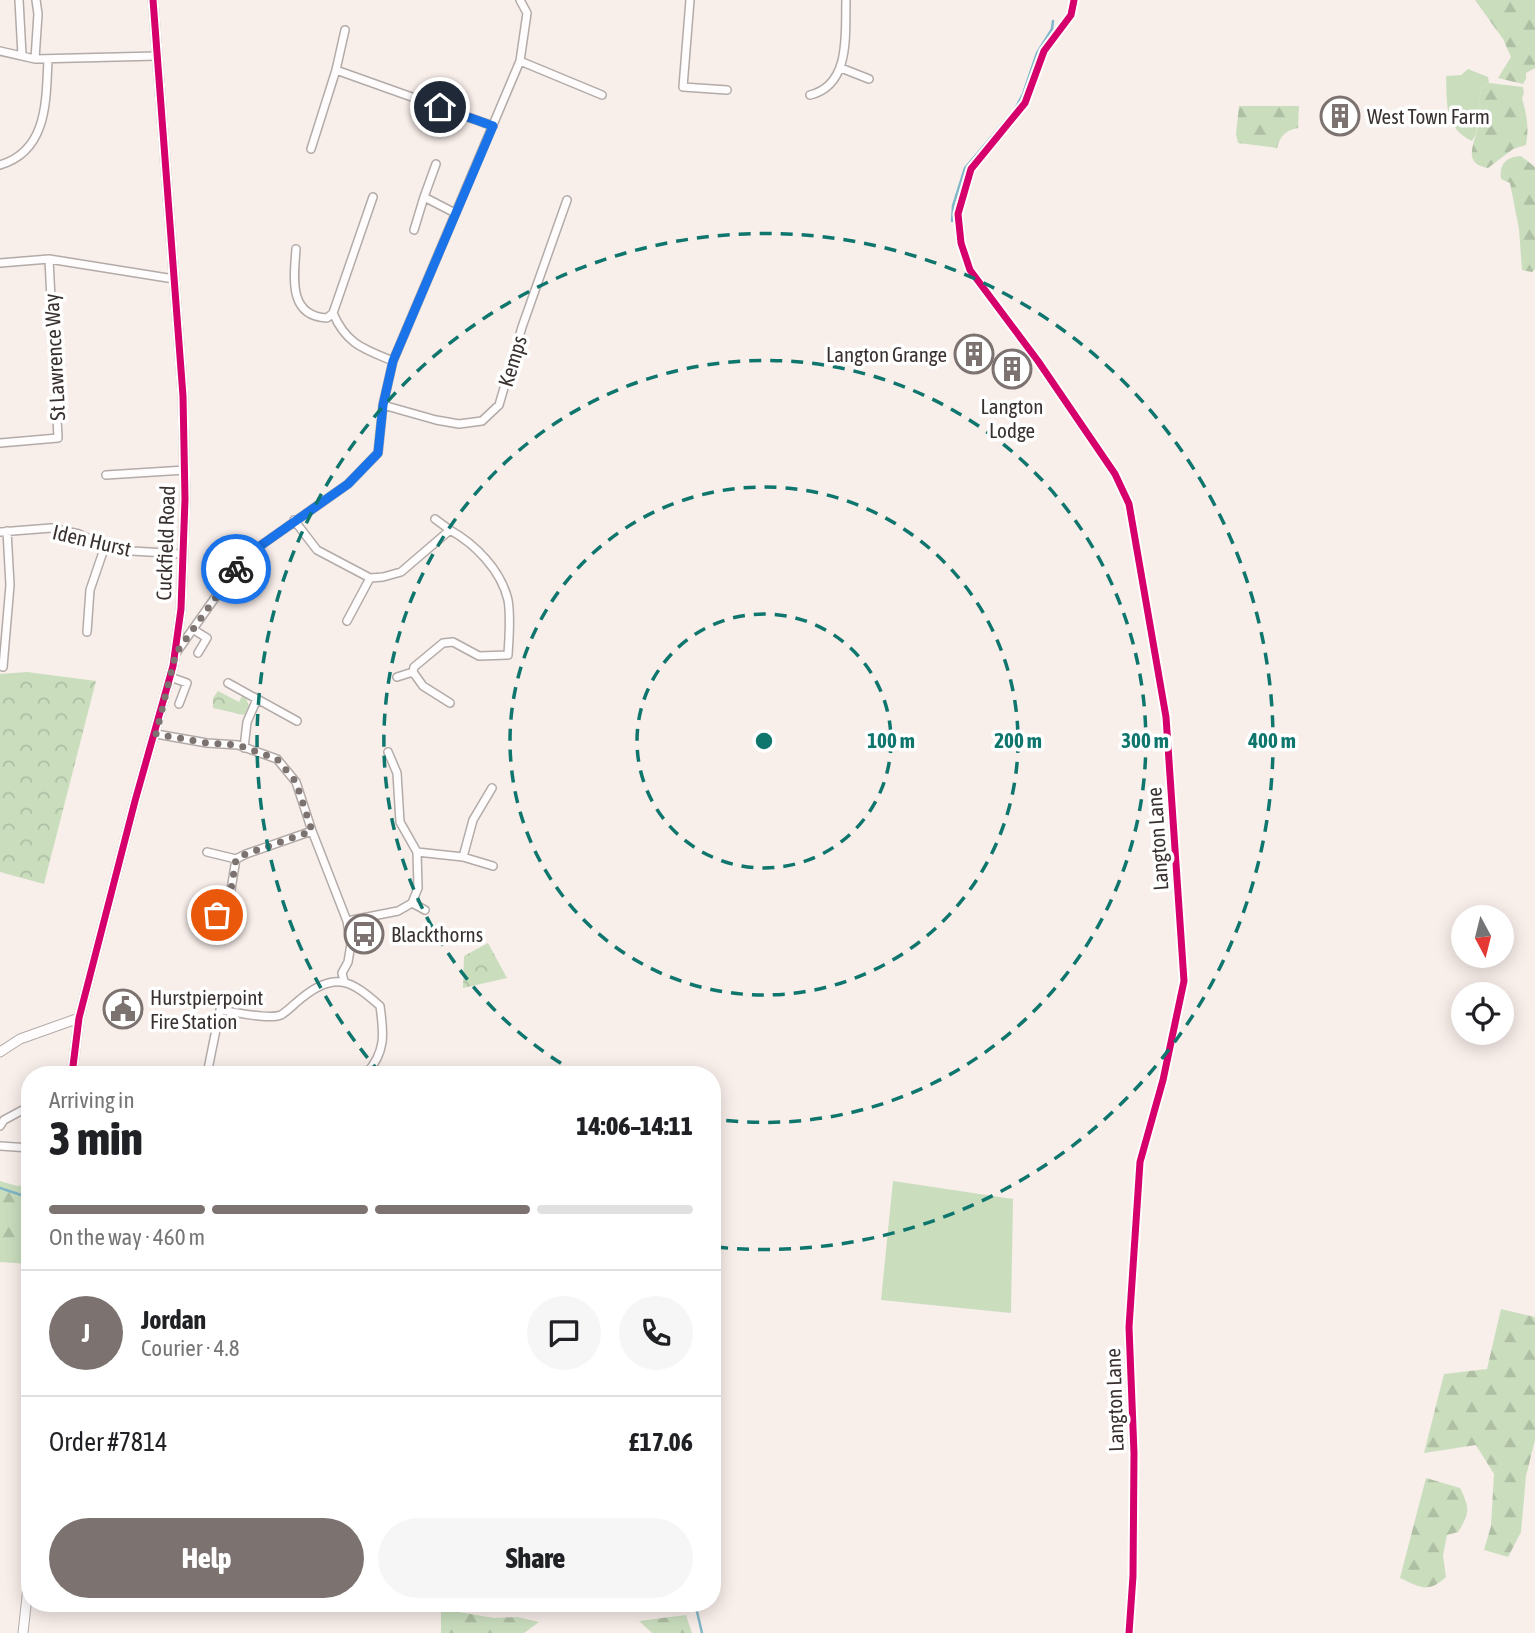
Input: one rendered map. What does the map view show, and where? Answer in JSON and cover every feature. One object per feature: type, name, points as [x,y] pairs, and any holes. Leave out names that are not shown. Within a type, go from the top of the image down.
[{"type":"street","points":[[19,0],[22,55]]},
{"type":"street","points":[[35,59],[38,14],[36,0]]},
{"type":"street","name":"Cuckfield Road","points":[[73,1066],[79,1018],[176,653],[184,554],[183,396],[153,0]]},
{"type":"street","points":[[176,653],[243,558],[348,484],[378,453],[383,405],[393,361],[520,61],[527,13],[520,0]]},
{"type":"street","points":[[690,0],[683,87],[727,90]]},
{"type":"street","points":[[810,95],[832,85],[841,68],[846,0]]},
{"type":"street","name":"Langton Lane","points":[[1074,0],[1071,15],[1044,51],[1025,103],[971,169],[958,214],[961,243],[970,270],[1038,361],[1115,474],[1129,504],[1166,717],[1184,981],[1164,1080],[1140,1162],[1129,1327],[1133,1577],[1129,1633]]},
{"type":"street","points":[[311,149],[336,70],[345,30]]},
{"type":"street","points":[[0,51],[35,59],[157,56]]},
{"type":"street","points":[[0,165],[27,151],[36,140],[42,121],[48,59]]},
{"type":"street","points":[[520,61],[602,95]]},
{"type":"street","points":[[841,68],[869,79]]},
{"type":"street","points":[[336,70],[493,126]]},
{"type":"street","points":[[414,230],[436,164]]},
{"type":"street","points":[[296,249],[293,286],[307,314],[327,318],[333,313],[373,197]]},
{"type":"street","points":[[425,197],[455,213]]},
{"type":"street","name":"Kemps","points":[[383,405],[436,421],[459,424],[482,421],[499,405],[522,327],[567,200]]},
{"type":"street","points":[[0,263],[49,259],[174,279]]},
{"type":"street","name":"St Lawrence Way","points":[[0,443],[58,438],[49,259]]},
{"type":"street","points":[[333,313],[340,329],[358,347],[393,361]]},
{"type":"street","points":[[106,475],[185,470]]},
{"type":"street","points":[[435,519],[480,552],[504,589],[509,607],[509,664]]},
{"type":"street","points":[[294,520],[317,550],[370,578],[401,572],[450,530]]},
{"type":"street","name":"Iden Hurst","points":[[3,532],[51,528],[79,534],[105,546],[132,551],[184,554]]},
{"type":"street","points":[[3,532],[10,585],[4,667]]},
{"type":"street","points":[[87,632],[90,590],[105,546]]},
{"type":"street","points":[[347,621],[370,578]]},
{"type":"street","points":[[194,630],[206,638],[198,653]]},
{"type":"street","points":[[449,699],[419,683],[413,672],[414,667],[443,643],[453,642],[479,656],[509,655]]},
{"type":"street","points":[[397,677],[413,672]]},
{"type":"street","points":[[170,677],[187,683],[179,704]]},
{"type":"street","points":[[228,683],[297,722]]},
{"type":"street","points":[[244,748],[247,722],[257,699]]},
{"type":"street","points":[[156,734],[244,748],[277,759],[296,782],[347,921],[351,944],[348,962],[342,973],[344,981]]},
{"type":"street","points":[[347,921],[398,911],[412,903],[418,888],[417,852],[400,822],[397,773],[388,752]]},
{"type":"street","points":[[463,857],[473,820],[492,788]]},
{"type":"street","points":[[207,852],[236,859],[312,831]]},
{"type":"street","points":[[417,852],[463,857],[493,866]]},
{"type":"street","points":[[227,914],[236,859]]},
{"type":"street","points":[[412,903],[425,910]]},
{"type":"street","points":[[217,915],[227,914],[236,918]]},
{"type":"street","points":[[209,1066],[220,1010],[266,1016],[281,1015],[313,989],[331,982],[344,981],[363,991],[380,1006],[384,1035],[373,1066]]},
{"type":"street","points":[[0,1052],[20,1040],[79,1018]]},
{"type":"street","points":[[0,1126],[4,1120],[21,1111]]},
{"type":"street","points":[[0,1146],[21,1147]]},
{"type":"street","points":[[23,1633],[25,1612]]},
{"type":"green space","points":[[1475,0],[1535,0],[1535,68],[1526,73],[1523,84],[1498,78],[1511,57],[1503,39]]},
{"type":"green space","points":[[1468,69],[1488,77],[1489,83],[1481,89],[1476,134],[1472,141],[1463,136],[1452,122],[1447,95],[1446,76],[1461,75]]},
{"type":"green space","points":[[1489,83],[1523,87],[1527,133],[1526,145],[1513,149],[1488,168],[1476,163],[1472,155],[1481,89]]},
{"type":"green space","points":[[1239,106],[1299,106],[1298,128],[1284,134],[1277,148],[1238,143],[1236,134]]},
{"type":"green space","points":[[1521,156],[1535,167],[1535,269],[1532,272],[1522,270],[1519,229],[1510,183],[1501,179],[1501,169],[1505,162]]},
{"type":"green space","points":[[27,672],[96,681],[44,884],[0,872],[0,674]]},
{"type":"green space","points":[[218,691],[239,702],[242,696],[246,698],[249,706],[244,715],[213,708],[213,698]]},
{"type":"green space","points":[[488,943],[507,978],[463,988],[464,956]]},
{"type":"green space","points":[[0,1181],[21,1185],[21,1263],[0,1262]]},
{"type":"green space","points":[[893,1181],[1013,1199],[1011,1313],[881,1300]]},
{"type":"green space","points":[[1501,1309],[1535,1317],[1535,1440],[1526,1476],[1521,1532],[1508,1557],[1484,1550],[1491,1526],[1494,1474],[1476,1445],[1424,1453],[1444,1374],[1487,1369]]},
{"type":"green space","points":[[1426,1478],[1460,1488],[1467,1510],[1458,1532],[1447,1535],[1443,1555],[1446,1577],[1429,1587],[1400,1578]]},
{"type":"green space","points":[[441,1612],[494,1618],[517,1617],[539,1622],[524,1633],[441,1633]]},
{"type":"green space","points":[[686,1615],[692,1633],[652,1633],[639,1621]]},
{"type":"waterway","points":[[952,221],[953,206],[965,168],[1015,109],[1037,53],[1052,29],[1053,21]]},
{"type":"waterway","points":[[0,1188],[21,1195]]},
{"type":"waterway","points":[[697,1612],[702,1633]]},
{"type":"cycle path","points":[[73,1066],[79,1018],[173,666],[181,609],[185,499],[183,396],[153,0]]},
{"type":"cycle path","points":[[1074,0],[1071,15],[1044,51],[1025,103],[971,169],[958,214],[961,243],[970,270],[1038,361],[1115,474],[1129,504],[1166,717],[1184,981],[1163,1080],[1140,1162],[1129,1327],[1134,1453],[1133,1576],[1129,1633]]},
{"type":"way so far","points":[[217,915],[227,914],[236,859],[312,831],[296,782],[277,759],[238,745],[207,743],[156,734],[176,653],[236,569]]},
{"type":"place","name":"West Town Farm","points":[[1340,116]]},
{"type":"place","name":"Langton Grange","points":[[974,354]]},
{"type":"place","name":"Langton Lodge","points":[[1012,369]]},
{"type":"place","name":"Blackthorns","points":[[364,934]]},
{"type":"place","name":"Hurstpierpoint Fire Station","points":[[123,1009]]},
{"type":"route","points":[[236,569],[243,558],[348,484],[378,453],[383,405],[393,361],[493,126],[440,107]]}]
